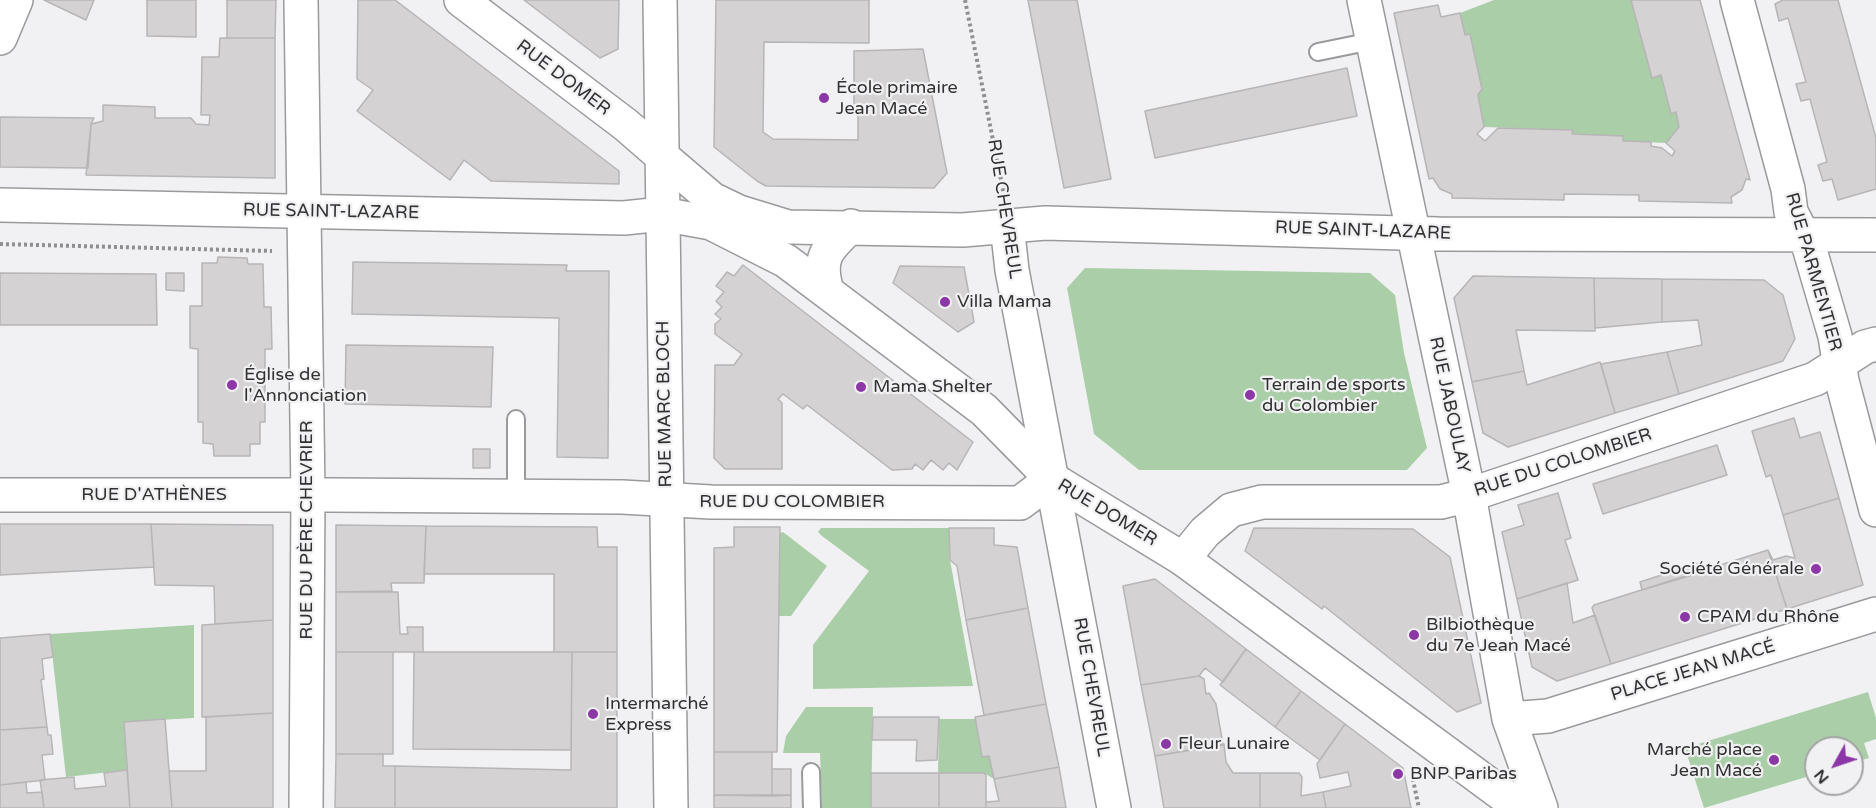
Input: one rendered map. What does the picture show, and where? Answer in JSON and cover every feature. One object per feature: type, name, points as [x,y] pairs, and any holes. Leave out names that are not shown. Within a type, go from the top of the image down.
[{"type":"street","points":[[0,38],[16,0]]},
{"type":"street","name":"RUE DU PÈRE CHEVRIER","points":[[301,0],[302,211],[308,495],[306,808]]},
{"type":"street","name":"RUE DOMER","points":[[461,0],[626,125],[664,158]]},
{"type":"street","name":"RUE MARC BLOCH","points":[[660,0],[658,60],[664,158],[662,214],[671,808]]},
{"type":"street","name":"RUE JABOULAY","points":[[1364,0],[1469,495],[1509,719],[1541,808]]},
{"type":"street","name":"RUE PARMENTIER","points":[[1737,0],[1788,189],[1791,212],[1804,234],[1834,336],[1876,510]]},
{"type":"street","name":"RUE SAINT-LAZARE","points":[[664,158],[712,199],[739,212],[788,227],[851,226],[963,230],[1007,225],[1057,224],[1412,232],[1876,235]]},
{"type":"street","name":"RUE SAINT-LAZARE","points":[[0,204],[624,218],[662,214]]},
{"type":"street","name":"RUE DOMER","points":[[662,214],[711,222],[786,261],[984,410],[1052,479],[1183,559],[1521,808]]},
{"type":"street","name":"RUE CHEVREUL","points":[[1007,225],[1012,270],[1114,808]]},
{"type":"street","points":[[827,291],[821,271],[824,256],[830,246],[851,226]]},
{"type":"street","name":"RUE DU COLOMBIER","points":[[1183,559],[1205,532],[1231,510],[1262,502],[1441,502],[1469,495],[1815,379],[1865,347],[1876,344]]},
{"type":"street","name":"RUE DU COLOMBIER","points":[[308,495],[1020,502],[1052,479]]},
{"type":"street","name":"RUE D'ATHÈNES","points":[[0,495],[308,495]]},
{"type":"street","name":"PLACE JEAN MACÉ","points":[[1509,719],[1548,716],[1876,614]]},
{"type":"lane","points":[[1318,52],[1372,40]]},
{"type":"lane","points":[[516,419],[516,496]]},
{"type":"lane","points":[[812,772],[812,808]]},
{"type":"path","name":"RUE CHEVREUL","points":[[965,0],[1008,210],[1007,225]]},
{"type":"path","points":[[0,244],[274,251]]},
{"type":"path","points":[[1417,774],[1413,780],[1419,808]]},
{"type":"green space","points":[[1494,0],[1631,0],[1652,77],[1661,75],[1671,113],[1676,112],[1679,127],[1666,143],[1623,141],[1623,136],[1572,134],[1572,130],[1484,127],[1478,95],[1482,89],[1470,35],[1465,35],[1460,13]]},
{"type":"green space","points":[[1085,268],[1370,273],[1395,295],[1404,353],[1427,448],[1407,470],[1139,470],[1094,434],[1067,288]]},
{"type":"green space","points":[[821,528],[949,528],[950,560],[973,686],[813,689],[813,645],[869,571],[822,536],[818,532]]},
{"type":"green space","points":[[783,532],[827,566],[791,616],[777,616],[780,533]]},
{"type":"green space","points":[[194,625],[194,718],[124,722],[127,770],[66,777],[50,634]]},
{"type":"green space","points":[[1868,692],[1876,718],[1876,739],[1864,743],[1864,736],[1804,736],[1804,778],[1704,808],[1685,748]]},
{"type":"green space","points":[[806,707],[873,707],[871,808],[822,808],[820,753],[783,753],[786,736]]},
{"type":"green space","points":[[939,719],[975,719],[982,756],[989,756],[994,779],[984,773],[938,773]]},
{"type":"green space","points":[[1864,743],[1869,758],[1864,759]]},
{"type":"building","points":[[44,0],[94,0],[86,20]]},
{"type":"building","points":[[147,0],[196,0],[196,37],[147,36]]},
{"type":"building","points":[[227,0],[276,0],[275,38],[227,38]]},
{"type":"building","points":[[358,0],[395,0],[619,171],[619,184],[491,181],[464,160],[450,180],[357,111],[373,90],[357,79]]},
{"type":"building","points":[[524,0],[619,0],[618,49],[600,58]]},
{"type":"building","name":"École primaire Jean Macé","points":[[716,0],[869,0],[869,43],[764,42],[763,132],[773,139],[858,140],[858,113],[854,113],[854,51],[923,49],[947,173],[934,188],[766,186],[757,181],[714,147]]},
{"type":"building","points":[[1028,0],[1077,0],[1111,179],[1064,188]]},
{"type":"building","points":[[1631,0],[1700,0],[1750,180],[1746,179],[1742,190],[1731,197],[1732,203],[1639,201],[1639,195],[1564,194],[1564,200],[1452,198],[1452,194],[1440,189],[1433,178],[1429,179],[1394,13],[1438,5],[1441,17],[1460,13],[1465,35],[1470,34],[1482,89],[1478,95],[1484,127],[1477,134],[1485,141],[1498,128],[1573,130],[1572,134],[1623,136],[1623,141],[1651,142],[1651,146],[1662,148],[1672,156],[1675,151],[1666,143],[1679,127],[1676,112],[1671,114],[1661,75],[1652,78]]},
{"type":"building","points":[[1783,0],[1838,0],[1876,138],[1876,189],[1838,200],[1832,179],[1823,181],[1818,165],[1827,162],[1810,99],[1801,101],[1796,84],[1806,82],[1788,18],[1779,21],[1775,4]]},
{"type":"building","points":[[220,38],[275,38],[275,178],[86,175],[91,124],[103,121],[103,105],[155,107],[155,118],[191,118],[196,124],[209,125],[210,115],[201,115],[202,57],[219,57]]},
{"type":"building","points":[[1347,68],[1357,116],[1155,158],[1145,111]]},
{"type":"building","points":[[0,117],[94,118],[91,124],[88,168],[0,167]]},
{"type":"building","name":"Église de l'Annonciation","points":[[218,257],[247,258],[248,264],[263,264],[264,307],[271,307],[272,349],[265,349],[265,422],[260,422],[260,444],[250,444],[250,456],[214,456],[213,444],[203,443],[203,422],[198,422],[198,349],[190,348],[190,306],[202,306],[202,263],[217,263]]},
{"type":"building","points":[[353,262],[567,265],[566,271],[609,271],[608,458],[557,457],[559,318],[352,314]]},
{"type":"building","points":[[743,265],[973,442],[957,470],[949,463],[943,470],[931,460],[923,470],[915,464],[912,469],[892,470],[807,405],[803,409],[783,394],[778,399],[782,403],[782,469],[725,469],[714,458],[715,365],[734,365],[742,354],[715,334],[715,324],[721,319],[715,314],[722,307],[716,301],[724,292],[716,286],[727,272],[734,276]]},
{"type":"building","name":"Villa Mama","points":[[900,266],[964,267],[974,322],[958,332],[893,283]]},
{"type":"building","points":[[0,273],[156,274],[157,325],[0,325]]},
{"type":"building","points":[[166,273],[184,273],[184,291],[166,290]]},
{"type":"building","points":[[1473,276],[1594,278],[1595,331],[1516,330],[1524,371],[1472,382],[1454,298]]},
{"type":"building","points":[[1594,278],[1662,279],[1662,322],[1595,328]]},
{"type":"building","points":[[1662,279],[1764,280],[1783,295],[1795,339],[1783,361],[1679,394],[1667,352],[1702,345],[1698,320],[1662,322]]},
{"type":"building","points":[[346,345],[493,347],[491,407],[345,404]]},
{"type":"building","points":[[1667,352],[1679,394],[1615,413],[1601,364]]},
{"type":"building","points":[[1600,362],[1615,413],[1508,447],[1483,433],[1472,382],[1524,371],[1527,385]]},
{"type":"building","points":[[1794,418],[1800,438],[1820,432],[1839,498],[1783,515],[1771,475],[1766,477],[1752,431]]},
{"type":"building","points":[[1717,445],[1727,475],[1603,514],[1593,484]]},
{"type":"building","points":[[473,449],[490,449],[490,468],[473,468]]},
{"type":"building","points":[[1558,493],[1571,538],[1565,540],[1578,580],[1517,599],[1502,532],[1524,525],[1518,505]]},
{"type":"building","points":[[1839,498],[1863,585],[1787,609],[1768,550],[1773,560],[1786,556],[1795,558],[1783,515]]},
{"type":"building","points":[[0,524],[151,524],[154,567],[0,575]]},
{"type":"building","points":[[151,524],[273,525],[273,620],[215,624],[214,586],[155,585]]},
{"type":"building","points":[[336,525],[426,526],[424,583],[391,583],[392,591],[336,592]]},
{"type":"building","points":[[426,526],[597,527],[598,547],[617,547],[617,652],[554,652],[554,574],[424,574]]},
{"type":"building","points":[[734,527],[780,527],[777,752],[714,752],[714,548],[734,547]]},
{"type":"building","points":[[949,528],[994,528],[994,545],[1017,547],[1028,608],[966,620],[957,566],[950,560]]},
{"type":"building","name":"Bilbiothèque du 7e Jean Macé","points":[[1254,528],[1413,529],[1450,557],[1481,703],[1457,712],[1324,606],[1322,609],[1245,551]]},
{"type":"building","points":[[1768,550],[1787,609],[1611,664],[1592,608],[1594,605]]},
{"type":"building","points":[[1699,563],[1702,572],[1642,590],[1640,582]]},
{"type":"building","points":[[1155,579],[1246,649],[1223,682],[1205,668],[1199,676],[1141,685],[1123,586]]},
{"type":"building","points":[[1567,583],[1573,623],[1595,615],[1611,664],[1557,681],[1532,667],[1517,599]]},
{"type":"building","points":[[336,592],[398,592],[400,634],[408,634],[407,627],[423,627],[423,652],[336,652]]},
{"type":"building","points":[[1028,608],[1046,704],[984,715],[966,620]]},
{"type":"building","points":[[273,620],[273,713],[202,717],[202,625]]},
{"type":"building","points":[[50,634],[53,657],[42,659],[44,679],[41,680],[47,727],[0,730],[0,638]]},
{"type":"building","points":[[1246,649],[1301,691],[1275,727],[1220,685]]},
{"type":"building","points":[[336,652],[393,652],[393,754],[336,754]]},
{"type":"building","points":[[414,652],[572,652],[571,750],[413,749]]},
{"type":"building","points":[[572,652],[617,652],[617,808],[395,808],[395,766],[571,770]]},
{"type":"building","points":[[1199,676],[1204,679],[1206,694],[1209,693],[1216,704],[1223,745],[1155,756],[1141,685]]},
{"type":"building","points":[[1301,691],[1345,724],[1320,760],[1275,727]]},
{"type":"building","points":[[1046,704],[1059,767],[994,779],[989,756],[982,757],[975,717]]},
{"type":"building","points":[[273,713],[273,808],[172,808],[169,771],[206,771],[206,717]]},
{"type":"building","points":[[873,717],[939,717],[937,760],[916,761],[917,740],[872,740]]},
{"type":"building","points":[[165,719],[172,808],[130,808],[124,722]]},
{"type":"building","points":[[1345,724],[1403,768],[1411,808],[1326,808],[1323,792],[1351,786],[1348,772],[1320,778],[1317,764]]},
{"type":"building","points":[[47,727],[48,735],[51,735],[53,754],[42,755],[45,780],[0,785],[0,730]]},
{"type":"building","points":[[1224,744],[1226,762],[1233,773],[1260,773],[1260,808],[1164,808],[1155,756]]},
{"type":"building","points":[[714,752],[772,752],[772,796],[714,795]]},
{"type":"building","points":[[336,754],[383,754],[383,766],[395,766],[395,808],[335,808]]},
{"type":"building","points":[[1059,767],[1066,808],[986,808],[986,802],[999,801],[994,779]]},
{"type":"building","points":[[772,769],[791,769],[791,795],[772,796]]},
{"type":"building","points":[[127,770],[130,808],[44,808],[40,780],[74,777],[75,789],[106,786],[104,773]]},
{"type":"building","points":[[871,773],[939,773],[939,808],[871,808]]},
{"type":"building","points":[[939,773],[984,773],[986,775],[986,808],[939,808]]},
{"type":"building","points":[[1260,773],[1299,773],[1302,777],[1301,796],[1323,792],[1326,808],[1260,808]]},
{"type":"building","points":[[26,782],[27,793],[42,792],[44,808],[0,808],[0,785]]},
{"type":"building","points":[[714,795],[791,795],[791,808],[714,808]]},
{"type":"place","name":"École primaire Jean Macé","points":[[824,98]]},
{"type":"place","name":"Villa Mama","points":[[945,302]]},
{"type":"place","name":"Église de l'Annonciation","points":[[232,385]]},
{"type":"place","name":"Mama Shelter","points":[[861,387]]},
{"type":"place","name":"Terrain de sports du Colombier","points":[[1250,395]]},
{"type":"place","name":"Société Générale","points":[[1816,569]]},
{"type":"place","name":"CPAM du Rhône","points":[[1685,617]]},
{"type":"place","name":"Bilbiothèque du 7e Jean Macé","points":[[1414,635]]},
{"type":"place","name":"Intermarché Express","points":[[593,714]]},
{"type":"place","name":"Fleur Lunaire","points":[[1166,744]]},
{"type":"place","name":"Marché place Jean Macé","points":[[1774,760]]},
{"type":"place","name":"BNP Paribas","points":[[1398,774]]}]
